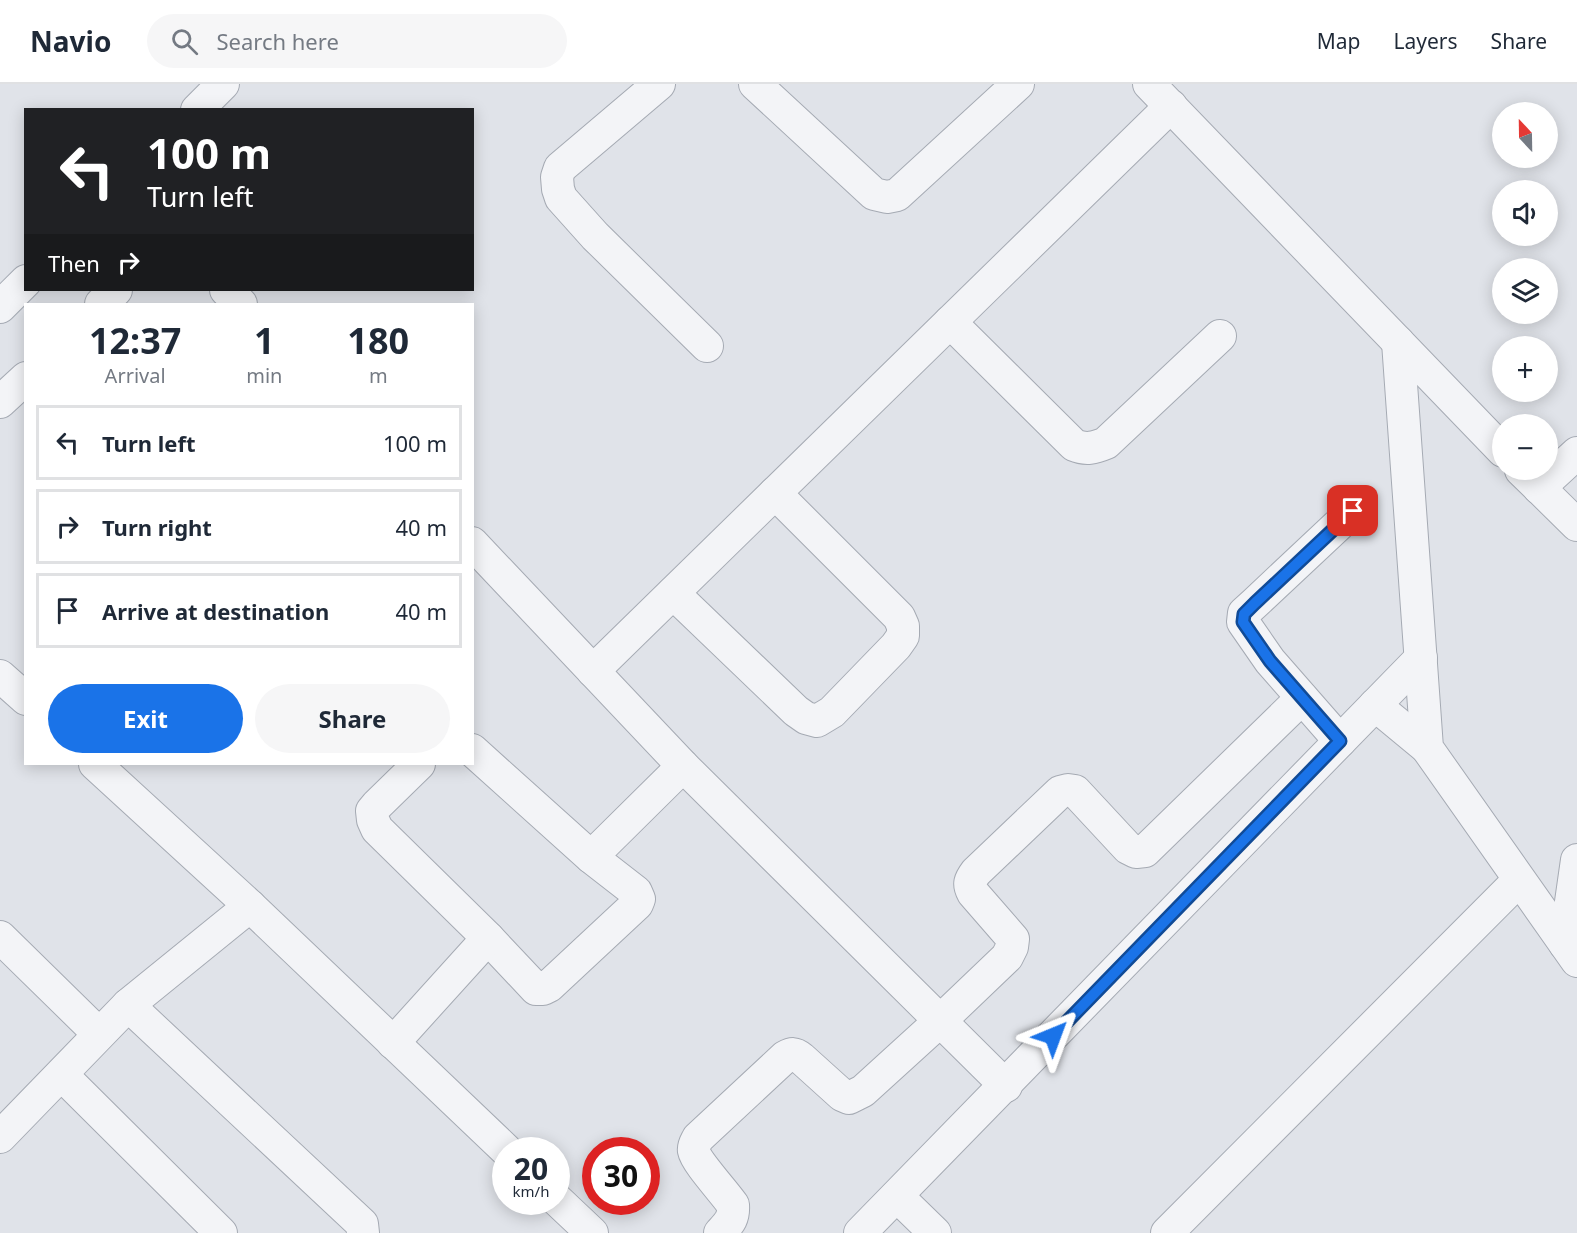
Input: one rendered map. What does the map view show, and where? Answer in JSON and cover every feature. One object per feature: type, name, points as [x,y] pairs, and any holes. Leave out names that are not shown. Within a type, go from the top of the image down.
[{"type":"street","points":[[199,108],[223,84]]},
{"type":"street","points":[[659,84],[560,168],[557,177],[558,189],[561,198],[596,236],[707,346]]},
{"type":"street","points":[[755,84],[874,194],[887,197],[897,195],[1018,84]]},
{"type":"street","points":[[1149,84],[1492,440]]},
{"type":"street","points":[[593,671],[1171,106]]},
{"type":"street","points":[[0,306],[24,283]]},
{"type":"street","points":[[102,303],[115,291]]},
{"type":"street","points":[[227,291],[240,303]]},
{"type":"street","points":[[950,322],[1074,445],[1083,448],[1094,448],[1106,443],[1220,336]]},
{"type":"street","points":[[1398,342],[1428,748]]},
{"type":"street","points":[[0,402],[24,380]]},
{"type":"street","points":[[1558,464],[1577,453]]},
{"type":"street","points":[[1531,480],[1577,525]]},
{"type":"street","points":[[673,593],[796,711],[806,718],[817,721],[832,712],[896,646],[903,636],[903,626],[899,617],[775,493]]},
{"type":"street","points":[[1340,741],[1270,661],[1243,622],[1244,614],[1353,511]]},
{"type":"street","points":[[474,545],[683,766],[1006,1086]]},
{"type":"street","points":[[860,1233],[1006,1086],[1421,658]]},
{"type":"street","points":[[720,1233],[731,1221],[734,1214],[733,1205],[697,1159],[693,1150],[698,1138],[791,1054],[797,1054],[842,1095],[849,1098],[863,1090],[1007,957],[1013,939],[973,893],[969,887],[970,880],[1060,792],[1075,791],[1128,848],[1136,852],[1145,851],[1302,698]]},
{"type":"street","points":[[1375,705],[1428,748],[1571,952]]},
{"type":"street","points":[[418,765],[372,811],[377,829],[488,938],[536,989],[543,989],[637,904],[639,899],[636,892],[591,857],[474,752]]},
{"type":"street","points":[[96,765],[250,906],[492,1137]]},
{"type":"street","points":[[591,857],[683,766]]},
{"type":"street","points":[[1571,952],[1577,860]]},
{"type":"street","points":[[1167,1233],[1519,880]]},
{"type":"street","points":[[0,1137],[128,1005],[250,906]]},
{"type":"street","points":[[0,937],[99,1034]]},
{"type":"street","points":[[393,1043],[488,938]]},
{"type":"street","points":[[128,1005],[362,1224],[363,1233]]},
{"type":"street","points":[[62,1075],[220,1233]]},
{"type":"street","points":[[897,1196],[935,1233]]},
{"type":"street","points":[[570,1212],[592,1233]]},
{"type":"route","points":[[1053,1036],[1340,741],[1270,661],[1243,622],[1244,614],[1353,511]]}]
